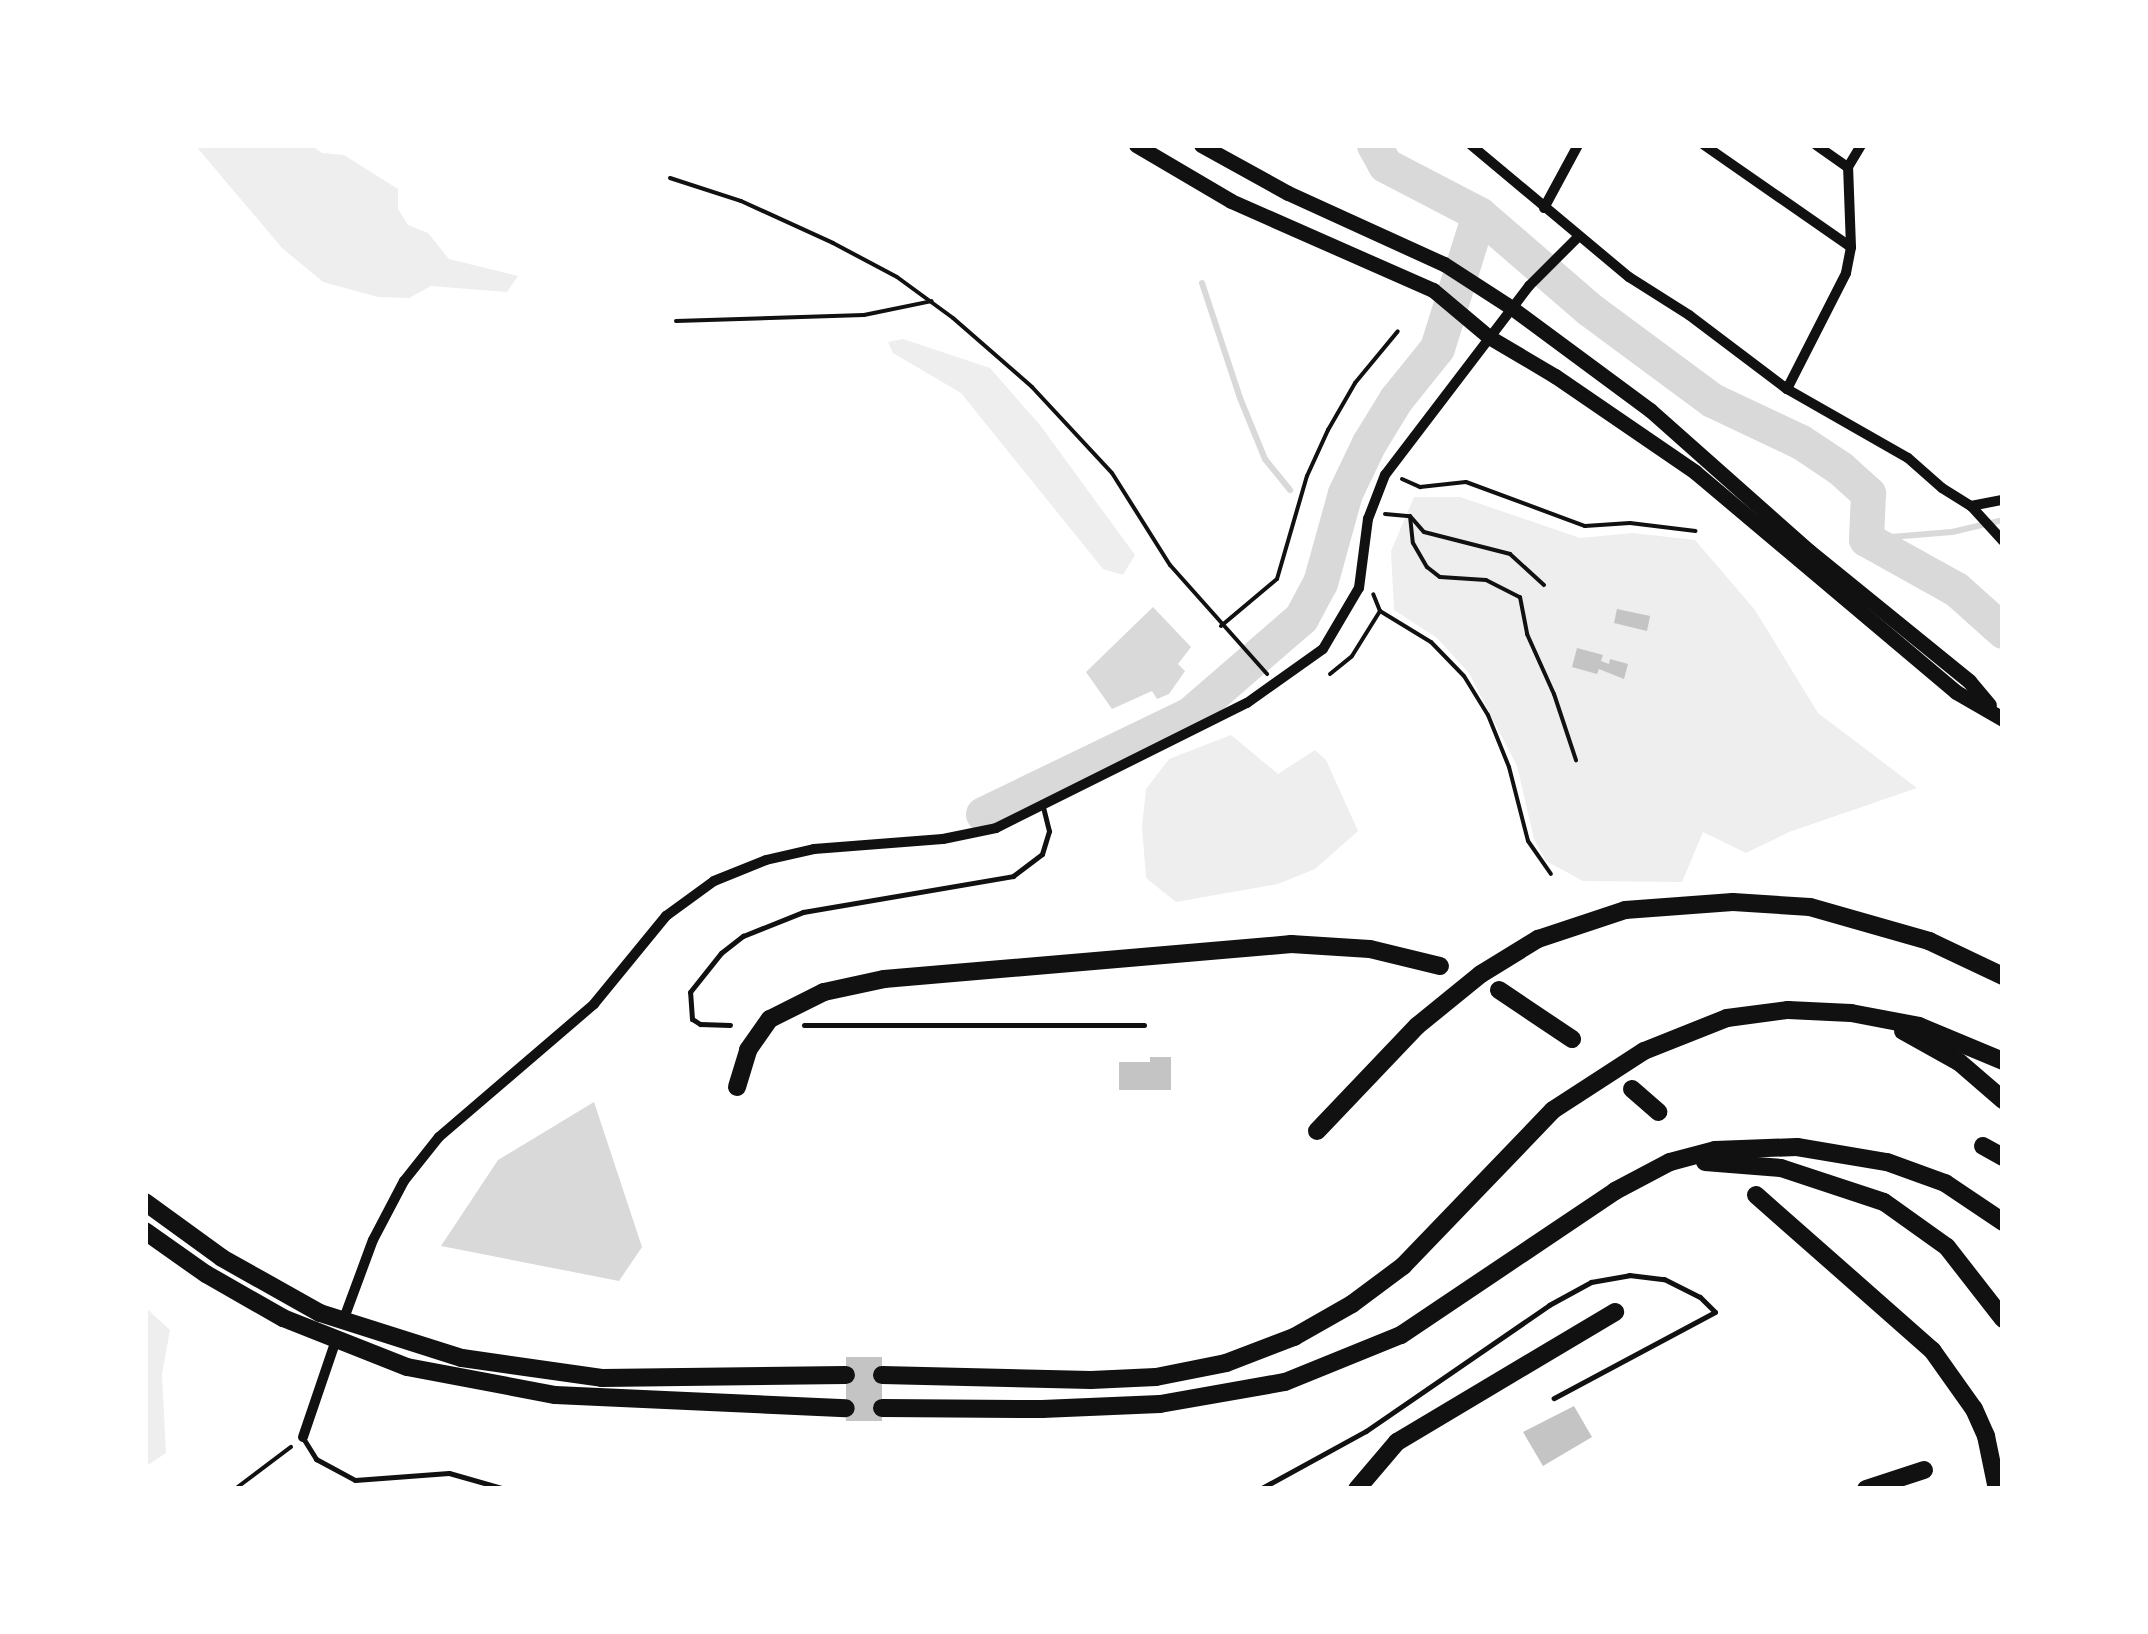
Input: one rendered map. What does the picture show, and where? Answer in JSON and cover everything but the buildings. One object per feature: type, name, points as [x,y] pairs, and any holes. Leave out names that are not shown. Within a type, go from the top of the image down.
[{"type":"highway","points":[[1317,1131],[1417,1026],[1481,974],[1538,939],[1625,910],[1733,902],[1810,907],[1930,941],[2003,976]]},
{"type":"highway","points":[[737,1086],[754,1042],[785,1008],[824,992],[884,980],[1291,944],[1370,949],[1440,966]]},
{"type":"highway","points":[[1498,990],[1572,1039]]},
{"type":"highway","points":[[882,1375],[1126,1379],[1191,1371],[1260,1352],[1325,1321],[1378,1286],[1427,1243],[1553,1110],[1644,1050],[1698,1026],[1755,1012],[1851,1012],[1919,1026],[2003,1061]]},
{"type":"highway","points":[[1851,1012],[1934,1046],[2003,1100]]},
{"type":"highway","points":[[1632,1090],[1658,1112]]},
{"type":"highway","points":[[882,1408],[1160,1404],[1285,1382],[1402,1335],[1642,1176],[1715,1150],[1768,1146],[1827,1150],[1918,1171],[1972,1198],[2003,1222]]},
{"type":"highway","points":[[1983,1146],[2003,1157]]},
{"type":"highway","points":[[1642,1176],[1691,1162],[1737,1161],[1781,1168],[1860,1192],[1906,1215],[1947,1247],[2003,1319]]},
{"type":"highway","points":[[1756,1194],[1932,1350],[1974,1409],[1986,1436],[1998,1489]]},
{"type":"highway","points":[[145,1202],[222,1258],[320,1313],[462,1358],[559,1374],[846,1375]]},
{"type":"highway","points":[[145,1231],[218,1282],[314,1334],[460,1380],[540,1394],[648,1402],[846,1408]]},
{"type":"highway","points":[[1358,1489],[1397,1442],[1616,1312]]},
{"type":"highway","points":[[1866,1489],[1924,1470]]},
{"type":"main road","points":[[1136,145],[1231,201],[1432,290],[1489,338],[1555,376],[1695,472],[1956,692],[2001,718]]},
{"type":"main road","points":[[1201,145],[1288,192],[1444,264],[1512,308],[1650,410],[1809,551],[1969,682],[2001,718]]},
{"type":"street","points":[[1472,145],[1578,237],[1787,389],[1908,458],[1942,488],[1972,506],[2002,540]]},
{"type":"street","points":[[1544,208],[1578,145]]},
{"type":"street","points":[[1704,145],[1852,247]]},
{"type":"street","points":[[1816,145],[1848,167]]},
{"type":"street","points":[[1787,389],[1841,289],[1852,247],[1848,167],[1861,145]]},
{"type":"street","points":[[302,1437],[374,1240],[404,1181],[439,1138],[594,1004],[666,916],[714,881],[766,860],[814,849],[943,839],[996,828],[1276,685],[1323,649],[1359,588],[1371,513],[1386,474],[1529,286],[1578,237]]},
{"type":"street","points":[[1972,506],[2003,500]]},
{"type":"lane","points":[[730,1024],[700,1024],[692,1019],[688,1006],[690,992],[710,966],[743,936],[803,912],[1013,876],[1042,854],[1049,831],[1043,807]]},
{"type":"lane","points":[[804,1025],[1144,1025]]},
{"type":"lane","points":[[1260,1489],[1366,1431],[1549,1305],[1591,1282],[1629,1275],[1664,1279],[1700,1298],[1715,1312],[1554,1398]]},
{"type":"lane","points":[[302,1437],[316,1458],[355,1480],[448,1473],[505,1489]]},
{"type":"path","points":[[670,178],[741,202],[832,243],[932,302],[1032,387],[1112,473],[1170,564],[1276,685]]},
{"type":"path","points":[[676,321],[864,315],[932,302]]},
{"type":"path","points":[[1221,626],[1277,578],[1306,476],[1328,430],[1356,384],[1398,331]]},
{"type":"path","points":[[1386,474],[1420,487],[1466,482],[1585,526],[1630,523],[1696,530]]},
{"type":"path","points":[[1371,513],[1410,516],[1424,532],[1510,554],[1544,586]]},
{"type":"path","points":[[1410,516],[1414,542],[1427,567],[1440,577],[1486,580],[1520,597],[1527,634],[1554,694],[1576,760]]},
{"type":"path","points":[[1359,588],[1375,595],[1380,610],[1431,642],[1464,676],[1488,714],[1510,767],[1528,841],[1550,874]]},
{"type":"path","points":[[1330,674],[1352,656],[1380,610]]},
{"type":"path","points":[[235,1489],[302,1437]]},
{"type":"shaded area","points":[[195,145],[311,145],[322,153],[344,155],[398,189],[398,209],[408,225],[428,233],[449,259],[518,276],[507,292],[431,286],[409,298],[378,297],[323,282],[282,248]]},
{"type":"shaded area","points":[[903,339],[990,368],[1040,425],[1135,555],[1123,575],[1103,569],[961,393],[893,353],[888,342]]},
{"type":"shaded area","points":[[1414,497],[1460,497],[1580,538],[1633,533],[1695,540],[1755,610],[1818,713],[1917,788],[1789,832],[1746,853],[1703,832],[1682,882],[1583,881],[1546,861],[1534,839],[1517,766],[1469,673],[1437,638],[1394,610],[1391,551]]},
{"type":"shaded area","points":[[1153,607],[1191,647],[1178,664],[1185,671],[1169,694],[1157,699],[1152,691],[1112,709],[1086,672]]},
{"type":"shaded area","points":[[1231,735],[1278,774],[1315,750],[1326,760],[1358,831],[1315,869],[1278,884],[1176,902],[1146,878],[1142,826],[1146,789],[1169,759]]},
{"type":"shaded area","points":[[594,1102],[642,1247],[619,1281],[441,1246],[498,1160]]},
{"type":"shaded area","points":[[145,1307],[170,1330],[162,1374],[166,1453],[145,1467]]},
{"type":"waterway","points":[[1374,145],[1385,165],[1479,214],[1589,309],[1712,400],[1801,442],[1840,468],[1868,493],[1866,539],[1956,589],[2003,631]]},
{"type":"waterway","points":[[983,814],[1190,714],[1301,618],[1320,583],[1345,493],[1369,443],[1396,399],[1437,348],[1479,214]]},
{"type":"waterway","points":[[1202,283],[1265,459],[1290,490]]},
{"type":"waterway","points":[[1866,539],[1952,532],[2003,520]]}]
